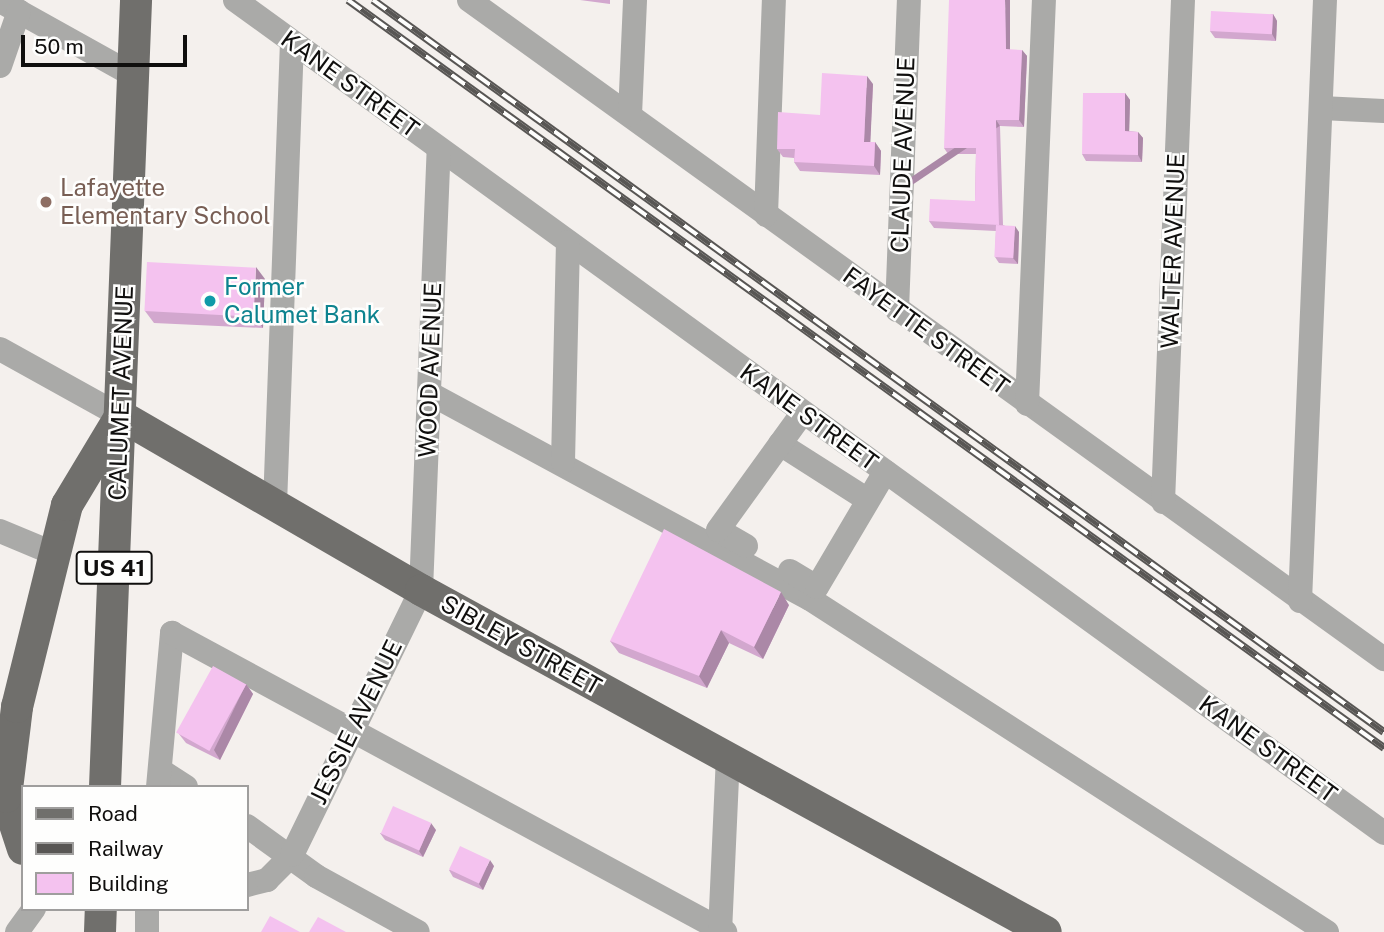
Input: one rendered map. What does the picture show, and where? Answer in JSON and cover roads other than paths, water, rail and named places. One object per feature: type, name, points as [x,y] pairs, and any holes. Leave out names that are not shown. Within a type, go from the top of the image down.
[{"type":"main road","name":"CALUMET AVENUE","points":[[105,785],[136,0]]},
{"type":"main road","name":"SIBLEY STREET","points":[[121,416],[421,590],[1046,932]]},
{"type":"main road","points":[[21,844],[6,797],[8,703],[55,554],[67,505],[121,416]]},
{"type":"main road","points":[[100,932],[101,911]]},
{"type":"street","name":"KANE STREET","points":[[235,0],[1384,833]]},
{"type":"street","name":"FAYETTE STREET","points":[[469,0],[496,9],[630,115],[766,215],[1384,659]]},
{"type":"street","points":[[630,115],[635,0]]},
{"type":"street","points":[[766,215],[774,0]]},
{"type":"street","name":"CLAUDE AVENUE","points":[[897,310],[909,0]]},
{"type":"street","points":[[1027,404],[1044,0]]},
{"type":"street","name":"WALTER AVENUE","points":[[1164,502],[1183,0]]},
{"type":"street","points":[[1300,601],[1325,0]]},
{"type":"street","points":[[0,66],[9,6],[133,75]]},
{"type":"street","points":[[275,505],[292,42]]},
{"type":"street","points":[[1321,108],[1384,111]]},
{"type":"street","name":"WOOD AVENUE","points":[[421,590],[439,149]]},
{"type":"street","points":[[564,462],[568,242]]},
{"type":"street","name":"SIBLEY STREET","points":[[0,349],[121,416]]},
{"type":"street","points":[[429,393],[713,536],[814,593],[1327,932]]},
{"type":"street","points":[[713,536],[803,412]]},
{"type":"street","points":[[780,444],[868,500]]},
{"type":"street","points":[[814,593],[885,472]]},
{"type":"street","points":[[0,531],[55,554]]},
{"type":"street","name":"JESSIE AVENUE","points":[[248,885],[267,880],[292,855],[421,590]]},
{"type":"street","points":[[180,785],[159,778],[172,633],[354,727],[722,931],[728,758]]},
{"type":"street","points":[[0,822],[21,848]]},
{"type":"street","points":[[248,827],[292,855],[316,876],[418,932]]},
{"type":"street","points":[[17,932],[33,911]]},
{"type":"street","points":[[147,911],[147,932]]},
{"type":"railway","points":[[348,0],[1384,748]]},
{"type":"railway","points":[[373,0],[1384,732]]},
{"type":"place","name":"Lafayette Elementary School","points":[[46,202]]},
{"type":"place","name":"Former Calumet Bank","points":[[210,301]]}]
